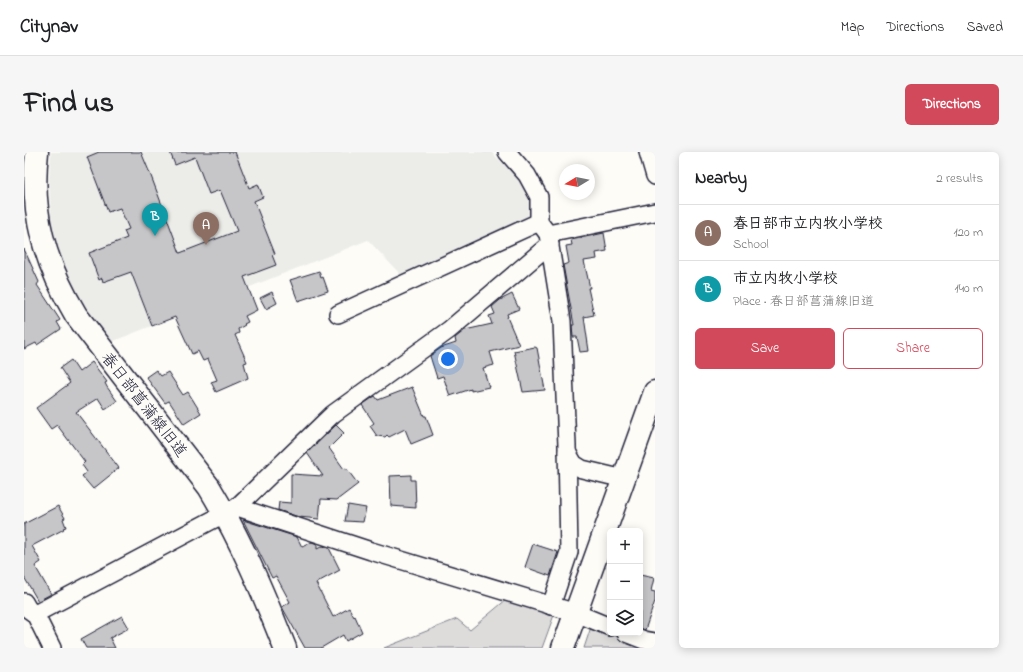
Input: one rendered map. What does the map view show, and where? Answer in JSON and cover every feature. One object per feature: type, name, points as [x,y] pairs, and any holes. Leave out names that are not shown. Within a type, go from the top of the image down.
[{"type":"street","name":"春日部菖蒲線旧道","points":[[37,152],[30,198],[38,219],[42,240],[50,265],[61,291],[76,315],[209,487],[231,510],[242,546],[261,586],[285,648]]},
{"type":"street","points":[[507,152],[527,175],[539,197],[562,322],[569,552],[551,606]]},
{"type":"street","points":[[648,152],[655,176]]},
{"type":"street","points":[[338,314],[546,234],[655,212]]},
{"type":"street","points":[[52,648],[29,608],[231,510],[333,414],[450,330],[546,234]]},
{"type":"street","points":[[563,648],[655,392]]},
{"type":"street","points":[[567,452],[574,464],[582,468],[624,479]]},
{"type":"street","points":[[231,510],[576,613],[607,626]]},
{"type":"street","points":[[634,636],[655,642]]},
{"type":"shaded area","points":[[51,152],[491,152],[519,179],[528,196],[532,215],[402,276],[368,240],[111,342],[71,283],[57,249],[51,217],[49,179]]},
{"type":"shaded area","points":[[507,599],[554,615],[542,648],[384,648],[457,619],[470,630]]},
{"type":"shaded area","points":[[591,627],[607,633],[607,636],[616,636],[649,648],[584,648]]},
{"type":"building","points":[[99,152],[141,152],[180,253],[237,231],[220,190],[209,194],[195,157],[175,165],[170,152],[235,152],[249,188],[258,184],[263,197],[254,201],[275,254],[272,255],[276,265],[244,277],[257,310],[245,316],[248,322],[238,329],[239,333],[235,335],[247,362],[244,363],[248,378],[216,392],[211,382],[217,380],[208,359],[203,361],[198,351],[192,354],[175,317],[152,326],[131,272],[103,282],[102,278],[99,280],[89,253],[127,238],[124,231],[129,229],[120,208],[108,212],[87,157]]},
{"type":"building","points":[[604,233],[607,251],[596,253],[597,259],[584,261],[594,315],[584,317],[589,351],[580,352],[577,337],[573,337],[572,325],[574,325],[563,265],[569,263],[566,246],[572,245],[571,240]]},
{"type":"building","points":[[24,249],[39,282],[37,285],[60,320],[57,322],[61,329],[37,345],[36,343],[24,349]]},
{"type":"building","points":[[319,271],[328,291],[298,301],[290,280]]},
{"type":"building","points":[[272,292],[277,303],[266,309],[260,298]]},
{"type":"building","points":[[512,294],[519,309],[507,314],[507,317],[519,345],[490,352],[494,365],[483,368],[489,387],[471,391],[471,389],[450,396],[443,376],[437,378],[430,356],[441,348],[456,343],[455,338],[465,330],[492,324],[489,316],[495,314],[492,307],[500,300]]},
{"type":"building","points":[[535,347],[537,348],[545,390],[523,392],[514,351]]},
{"type":"building","points":[[71,360],[79,372],[92,362],[107,382],[105,383],[107,387],[117,401],[105,409],[98,398],[76,412],[119,468],[93,489],[82,476],[87,472],[82,465],[85,462],[57,425],[51,429],[36,408],[70,383],[60,368]]},
{"type":"building","points":[[156,370],[161,376],[168,372],[183,395],[188,392],[201,413],[184,424],[169,401],[165,403],[146,377]]},
{"type":"building","points":[[412,387],[424,416],[426,416],[433,435],[411,444],[405,429],[389,437],[387,435],[385,437],[377,436],[370,426],[374,423],[362,405],[375,396],[378,400]]},
{"type":"building","points":[[336,425],[344,433],[329,448],[344,469],[346,468],[358,484],[337,500],[321,499],[319,519],[299,517],[278,510],[279,502],[291,503],[291,474],[323,476],[307,453]]},
{"type":"building","points":[[411,475],[411,480],[415,480],[416,508],[391,506],[390,476]]},
{"type":"building","points":[[348,505],[366,508],[363,522],[345,521]]},
{"type":"building","points":[[58,506],[65,518],[63,519],[66,527],[32,546],[41,562],[35,566],[51,594],[38,601],[24,577],[24,524]]},
{"type":"building","points":[[243,520],[297,537],[302,547],[312,542],[317,544],[317,549],[323,546],[329,548],[340,570],[316,583],[333,617],[349,608],[354,617],[355,616],[362,632],[346,641],[343,635],[321,648],[305,648],[282,607],[290,602],[276,576],[272,578]]},
{"type":"building","points":[[533,544],[558,552],[550,576],[525,567]]},
{"type":"building","points":[[643,576],[654,578],[651,591],[655,592],[655,601],[645,630],[643,629]]},
{"type":"building","points":[[122,616],[129,628],[110,638],[115,648],[86,648],[81,639]]},
{"type":"place","name":"市立内牧小学校","points":[[155,236]]},
{"type":"place","name":"春日部市立内牧小学校","points":[[206,245]]}]
